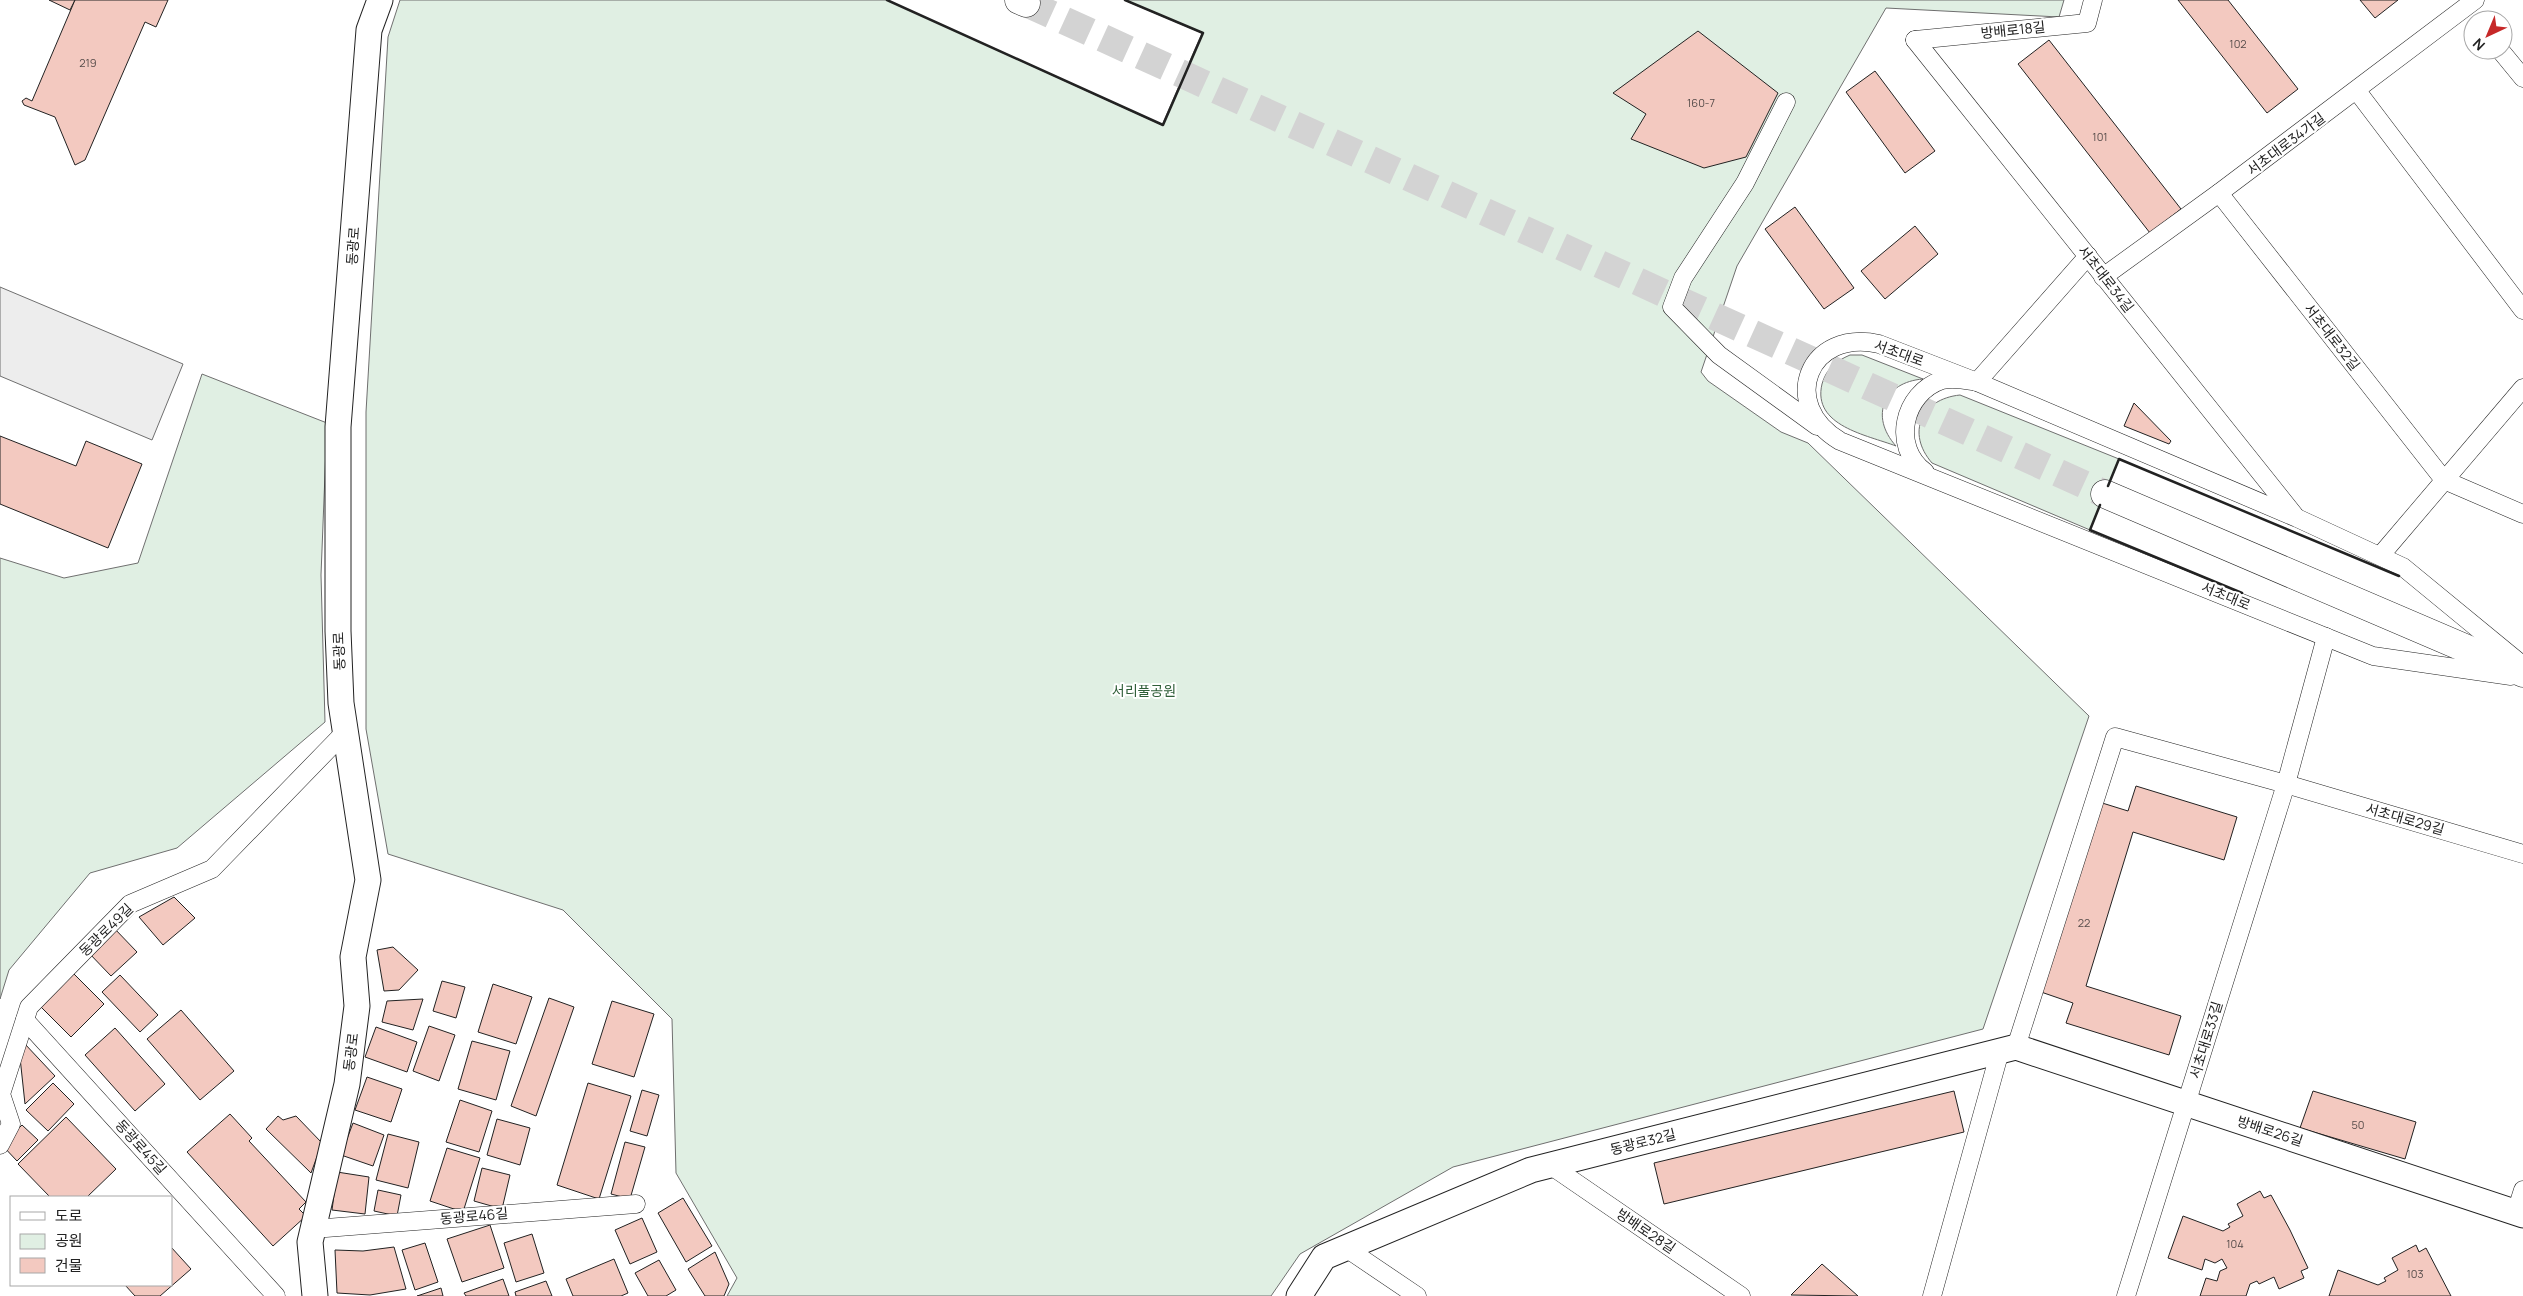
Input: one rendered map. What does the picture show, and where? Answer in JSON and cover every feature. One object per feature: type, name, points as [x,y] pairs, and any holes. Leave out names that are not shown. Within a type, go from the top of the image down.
[{"type":"main road","points":[[2105,494],[2523,673]]},
{"type":"street","name":"동광로","points":[[315,1296],[310,1242],[347,1084],[357,1006],[353,957],[368,880],[341,703],[338,631],[338,428],[369,30],[380,0]]},
{"type":"street","name":"방배로18길","points":[[1915,40],[2087,23],[2093,0]]},
{"type":"street","name":"서초대로34가길","points":[[2103,277],[2469,7]]},
{"type":"street","name":"서초대로34길","points":[[1915,40],[2297,518]]},
{"type":"street","points":[[2508,60],[2523,78]]},
{"type":"street","points":[[2357,91],[2523,310]]},
{"type":"street","points":[[1786,102],[1745,183],[1683,278],[1672,307],[1718,355],[1826,433]]},
{"type":"street","name":"서초대로32길","points":[[2219,193],[2444,480]]},
{"type":"street","points":[[1977,382],[2088,256]]},
{"type":"street","name":"서초대로","points":[[2523,666],[2403,567],[2297,518],[1977,382],[1879,344],[1862,340],[1846,341],[1831,348],[1818,359],[1810,373],[1806,389],[1808,405],[1814,420],[1826,433],[1840,441],[2373,656],[2523,678]]},
{"type":"street","name":"서초대로","points":[[1938,479],[1923,471],[1912,459],[1906,444],[1904,427],[1908,411],[1916,397],[1929,386],[1944,380],[1961,378],[1977,382]]},
{"type":"street","points":[[2380,556],[2523,388]]},
{"type":"street","points":[[2444,480],[2523,514]]},
{"type":"street","name":"서초대로33길","points":[[2126,1296],[2286,784],[2326,637]]},
{"type":"street","name":"동광로49길","points":[[0,1145],[10,1124],[0,1094],[29,1007],[130,904],[212,869],[345,732]]},
{"type":"street","points":[[1932,1296],[2008,1049],[2114,737],[2286,784]]},
{"type":"street","name":"서초대로29길","points":[[2286,784],[2523,854]]},
{"type":"street","name":"동광로45길","points":[[25,1020],[276,1296]]},
{"type":"street","name":"방배로26길","points":[[2008,1049],[2521,1206]]},
{"type":"street","name":"동광로32길","points":[[1299,1296],[1324,1257],[1531,1170],[2008,1049]]},
{"type":"street","name":"방배로28길","points":[[1550,1165],[1741,1296]]},
{"type":"street","name":"동광로46길","points":[[313,1229],[636,1204]]},
{"type":"street","points":[[1346,1248],[1417,1296]]},
{"type":"green space","name":"서리풀공원","points":[[400,0],[887,0],[1162,125],[1202,33],[1124,0],[2064,0],[2059,17],[1886,8],[1737,266],[1701,372],[1708,381],[1781,432],[1808,443],[2089,716],[1983,1029],[1453,1167],[1300,1254],[1271,1296],[727,1296],[737,1278],[676,1173],[672,1019],[563,910],[388,854],[366,729],[366,412],[388,37]]},
{"type":"green space","points":[[1850,355],[1862,355],[1923,379],[1899,387],[1890,394],[1885,402],[1882,412],[1883,423],[1888,435],[1896,446],[1844,427],[1825,410],[1821,398],[1822,384],[1826,374],[1832,366]]},
{"type":"green space","points":[[202,374],[327,423],[321,575],[325,722],[177,848],[90,873],[9,970],[0,999],[0,558],[64,578],[138,563]]},
{"type":"green space","points":[[1960,395],[2119,459],[2090,530],[1932,463],[1924,452],[1920,440],[1919,429],[1922,419],[1927,410],[1936,403]]},
{"type":"shaded area","points":[[0,287],[183,364],[152,440],[0,376]]},
{"type":"building","points":[[49,0],[75,0],[70,10]]},
{"type":"building","points":[[75,0],[168,0],[156,27],[145,22],[85,160],[75,165],[55,117],[24,105],[22,101],[26,98],[32,101]]},
{"type":"building","points":[[2178,0],[2228,0],[2298,89],[2267,113]]},
{"type":"building","points":[[2360,0],[2398,0],[2375,18]]},
{"type":"building","points":[[1698,31],[1778,93],[1746,157],[1704,168],[1631,139],[1646,114],[1613,93]]},
{"type":"building","points":[[2049,40],[2181,209],[2150,233],[2018,64]]},
{"type":"building","points":[[1875,71],[1935,151],[1905,173],[1846,92]]},
{"type":"building","points":[[1795,207],[1854,288],[1824,309],[1765,229]]},
{"type":"building","points":[[1915,226],[1938,254],[1885,299],[1861,271]]},
{"type":"building","points":[[2134,403],[2171,441],[2169,444],[2124,426]]},
{"type":"building","points":[[0,436],[76,466],[86,441],[142,464],[108,548],[0,504]]},
{"type":"building","points":[[2136,786],[2237,817],[2224,860],[2133,832],[2086,986],[2181,1016],[2169,1055],[2066,1023],[2073,1003],[2041,992],[2099,802],[2128,811]]},
{"type":"building","points":[[174,897],[195,918],[163,945],[139,917]]},
{"type":"building","points":[[113,927],[137,952],[111,976],[87,951]]},
{"type":"building","points":[[393,947],[418,970],[399,990],[384,991],[377,950]]},
{"type":"building","points":[[72,972],[104,1004],[71,1037],[39,1005]]},
{"type":"building","points":[[120,975],[158,1015],[140,1032],[102,992]]},
{"type":"building","points":[[442,981],[465,987],[456,1018],[433,1011]]},
{"type":"building","points":[[493,984],[532,997],[516,1044],[478,1032]]},
{"type":"building","points":[[549,998],[574,1007],[536,1116],[511,1106]]},
{"type":"building","points":[[423,999],[413,1030],[382,1022],[387,1001]]},
{"type":"building","points":[[612,1001],[654,1014],[634,1077],[592,1064]]},
{"type":"building","points":[[181,1010],[234,1071],[200,1100],[147,1039]]},
{"type":"building","points":[[429,1026],[455,1035],[439,1081],[413,1071]]},
{"type":"building","points":[[376,1027],[417,1042],[407,1072],[365,1057]]},
{"type":"building","points":[[115,1028],[165,1084],[135,1111],[85,1055]]},
{"type":"building","points":[[472,1041],[510,1051],[496,1100],[458,1089]]},
{"type":"building","points":[[24,1043],[55,1076],[25,1104],[19,1048]]},
{"type":"building","points":[[367,1077],[402,1089],[391,1122],[355,1110]]},
{"type":"building","points":[[53,1083],[74,1104],[48,1131],[26,1110]]},
{"type":"building","points":[[588,1083],[631,1096],[599,1199],[557,1185]]},
{"type":"building","points":[[642,1090],[659,1095],[647,1136],[630,1131]]},
{"type":"building","points":[[1954,1091],[1964,1132],[1664,1204],[1654,1163]]},
{"type":"building","points":[[2313,1091],[2416,1122],[2405,1159],[2300,1128]]},
{"type":"building","points":[[460,1100],[492,1111],[479,1152],[446,1142]]},
{"type":"building","points":[[230,1114],[252,1138],[249,1141],[306,1202],[299,1209],[306,1216],[273,1246],[187,1152]]},
{"type":"building","points":[[278,1116],[283,1120],[296,1116],[322,1143],[311,1173],[266,1129]]},
{"type":"building","points":[[66,1117],[116,1169],[88,1196],[49,1196],[18,1164]]},
{"type":"building","points":[[497,1119],[530,1128],[520,1165],[487,1155]]},
{"type":"building","points":[[353,1123],[384,1135],[373,1166],[341,1155]]},
{"type":"building","points":[[22,1125],[38,1140],[17,1161],[2,1145]]},
{"type":"building","points":[[388,1134],[419,1142],[408,1188],[376,1180]]},
{"type":"building","points":[[625,1142],[645,1147],[630,1199],[611,1194]]},
{"type":"building","points":[[447,1148],[480,1158],[463,1212],[430,1201]]},
{"type":"building","points":[[482,1168],[510,1175],[502,1209],[474,1201]]},
{"type":"building","points":[[337,1172],[369,1177],[365,1214],[332,1210]]},
{"type":"building","points":[[378,1190],[401,1195],[397,1216],[374,1211]]},
{"type":"building","points":[[2260,1191],[2264,1198],[2271,1195],[2290,1230],[2308,1268],[2301,1271],[2304,1278],[2279,1289],[2274,1277],[2259,1284],[2257,1281],[2250,1284],[2246,1296],[2200,1296],[2206,1278],[2217,1281],[2220,1271],[2227,1268],[2222,1259],[2215,1263],[2205,1259],[2202,1270],[2168,1258],[2183,1216],[2223,1231],[2230,1227],[2228,1224],[2243,1216],[2237,1204]]},
{"type":"building","points":[[683,1198],[712,1246],[686,1262],[658,1213]]},
{"type":"building","points":[[642,1218],[657,1252],[630,1264],[615,1230]]},
{"type":"building","points":[[490,1225],[504,1268],[462,1282],[447,1239]]},
{"type":"building","points":[[532,1234],[544,1273],[516,1282],[504,1243]]},
{"type":"building","points":[[425,1243],[438,1282],[415,1290],[402,1250]]},
{"type":"building","points":[[2416,1245],[2419,1252],[2426,1248],[2451,1296],[2329,1296],[2338,1270],[2378,1285],[2386,1281],[2384,1278],[2398,1270],[2392,1258]]},
{"type":"building","points":[[394,1247],[406,1289],[370,1295],[337,1293],[335,1250],[363,1251]]},
{"type":"building","points":[[172,1248],[191,1269],[172,1286]]},
{"type":"building","points":[[715,1252],[729,1284],[724,1296],[705,1296],[688,1269]]},
{"type":"building","points":[[614,1259],[628,1293],[621,1296],[573,1296],[566,1279]]},
{"type":"building","points":[[659,1260],[676,1290],[666,1296],[648,1296],[635,1273]]},
{"type":"building","points":[[1822,1264],[1858,1296],[1791,1295]]},
{"type":"building","points":[[503,1279],[509,1296],[466,1296],[464,1293]]},
{"type":"building","points":[[546,1281],[552,1296],[516,1296],[515,1292]]},
{"type":"building","points":[[126,1286],[171,1286],[160,1296],[135,1296]]},
{"type":"building","points":[[441,1288],[443,1296],[417,1296]]},
{"type":"tunnel","points":[[1026,3],[2105,494]]},
{"type":"wall","points":[[887,0],[1163,125],[1203,33],[1125,0]]},
{"type":"wall","points":[[2108,486],[2119,459],[2399,576]]},
{"type":"wall","points":[[2100,505],[2090,530],[2242,593]]}]
